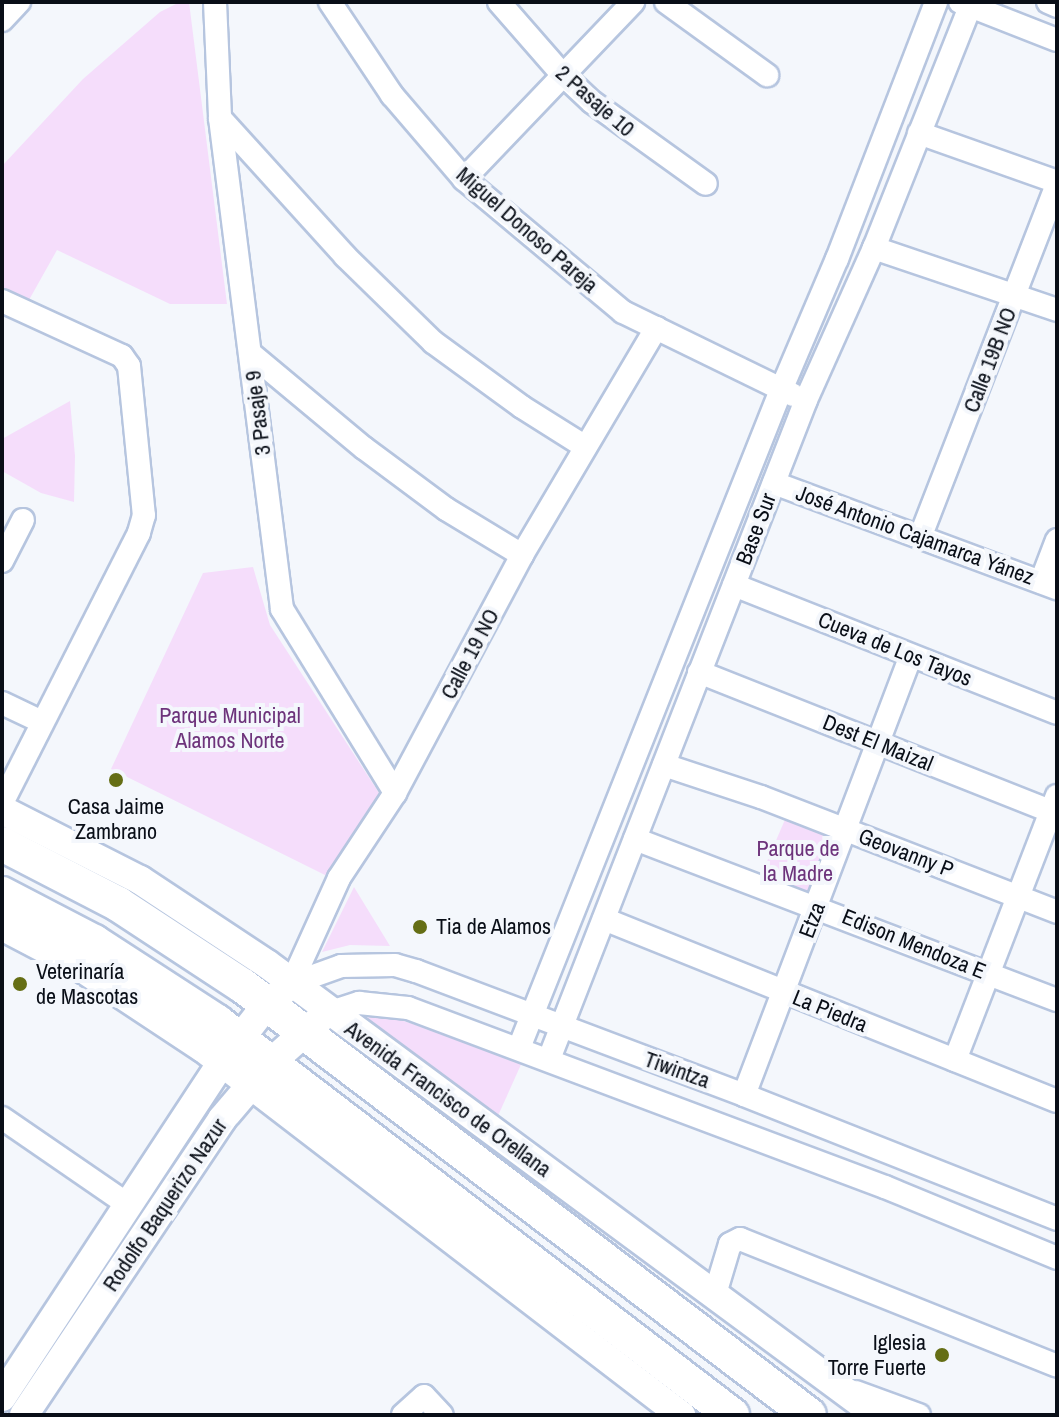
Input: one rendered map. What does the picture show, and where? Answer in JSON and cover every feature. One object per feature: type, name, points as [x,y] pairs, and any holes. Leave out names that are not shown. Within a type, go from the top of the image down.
[{"type":"highway","name":"Avenida Francisco de Orellana","points":[[2,844],[118,904],[279,994],[809,1415]]},
{"type":"highway","points":[[2,894],[94,942],[259,1074],[732,1415]]},
{"type":"main road","name":"Avenida Francisco de Orellana","points":[[2,810],[140,880],[279,994]]},
{"type":"main road","points":[[2,926],[230,1051]]},
{"type":"main road","name":"Rodolfo Baquerizo Nazur","points":[[2,1397],[230,1051],[279,994]]},
{"type":"main road","name":"Avenida Francisco de Orellana","points":[[316,1023],[715,1294],[877,1415]]},
{"type":"main road","name":"Rodolfo Baquerizo Nazur","points":[[24,1415],[222,1119],[259,1074],[316,1023]]},
{"type":"main road","points":[[259,1074],[681,1415]]},
{"type":"street","name":"3 Pasaje 9","points":[[215,2],[220,118],[282,609],[395,793]]},
{"type":"street","name":"Miguel Donoso Pareja","points":[[330,2],[392,95],[464,179],[623,312],[806,400]]},
{"type":"street","name":"2 Pasaje 10","points":[[499,2],[561,73],[651,148],[706,184]]},
{"type":"street","points":[[464,179],[561,73],[633,2]]},
{"type":"street","points":[[666,2],[767,75]]},
{"type":"street","name":"Base Sur","points":[[519,1048],[781,390],[837,259],[936,2]]},
{"type":"street","points":[[1048,2],[1057,6]]},
{"type":"street","points":[[968,3],[1057,40]]},
{"type":"street","name":"Base Sur","points":[[549,1059],[806,400],[874,248],[968,3]]},
{"type":"street","points":[[220,118],[345,256],[433,342],[522,407],[584,446]]},
{"type":"street","points":[[919,133],[1057,183]]},
{"type":"street","name":"Calle 19B NO","points":[[921,535],[1057,183]]},
{"type":"street","points":[[874,248],[1057,310]]},
{"type":"street","points":[[2,803],[143,522],[129,366],[122,356],[4,308]]},
{"type":"street","name":"Calle 19 NO","points":[[279,994],[339,878],[395,793],[522,555],[656,328]]},
{"type":"street","points":[[251,354],[376,457],[446,509],[522,555]]},
{"type":"street","name":"José Antonio Cajamarca Yánez","points":[[774,483],[1049,585]]},
{"type":"street","points":[[2,561],[23,520]]},
{"type":"street","points":[[1049,585],[1057,540]]},
{"type":"street","name":"Cueva de Los Tayos","points":[[734,585],[1057,713]]},
{"type":"street","name":"Etza","points":[[744,1095],[911,656]]},
{"type":"street","name":"Dest El Maizal","points":[[699,672],[879,744],[1055,807]]},
{"type":"street","points":[[2,703],[42,722]]},
{"type":"street","name":"Geovanny P","points":[[664,765],[846,830],[1057,912]]},
{"type":"street","points":[[955,1060],[1055,807]]},
{"type":"street","name":"Edison Mendoza E","points":[[635,839],[1057,1000]]},
{"type":"street","name":"La Piedra","points":[[604,919],[1057,1101]]},
{"type":"street","name":"Tiwintza","points":[[279,994],[341,966],[395,965],[533,1014],[1057,1219]]},
{"type":"street","name":"Tiwintza","points":[[316,1023],[359,1003],[391,1004],[549,1059],[885,1187],[1057,1258]]},
{"type":"street","points":[[2,1118],[127,1204]]},
{"type":"street","points":[[715,1294],[730,1244],[740,1239],[1057,1366]]},
{"type":"street","points":[[839,1385],[919,1415]]},
{"type":"street","points":[[403,1415],[424,1396],[442,1415]]},
{"type":"green space","points":[[180,2],[189,2],[227,304],[170,304],[57,250],[29,300],[2,287],[2,166],[83,79],[160,12]]},
{"type":"green space","points":[[70,401],[75,456],[74,502],[41,493],[2,471],[2,439]]},
{"type":"green space","name":"Parque Municipal Alamos Norte","points":[[253,567],[270,625],[381,796],[329,877],[111,769],[203,573]]},
{"type":"green space","name":"Parque de la Madre","points":[[790,808],[839,830],[811,903],[759,880]]},
{"type":"green space","points":[[354,887],[390,946],[350,945],[322,952]]},
{"type":"green space","points":[[376,1012],[523,1060],[497,1118],[366,1019]]},
{"type":"place","name":"Casa Jaime Zambrano","points":[[116,780]]},
{"type":"place","name":"Tia de Alamos","points":[[420,927]]},
{"type":"place","name":"Veterinaría de Mascotas","points":[[20,984]]},
{"type":"place","name":"Iglesia Torre Fuerte","points":[[942,1355]]}]
